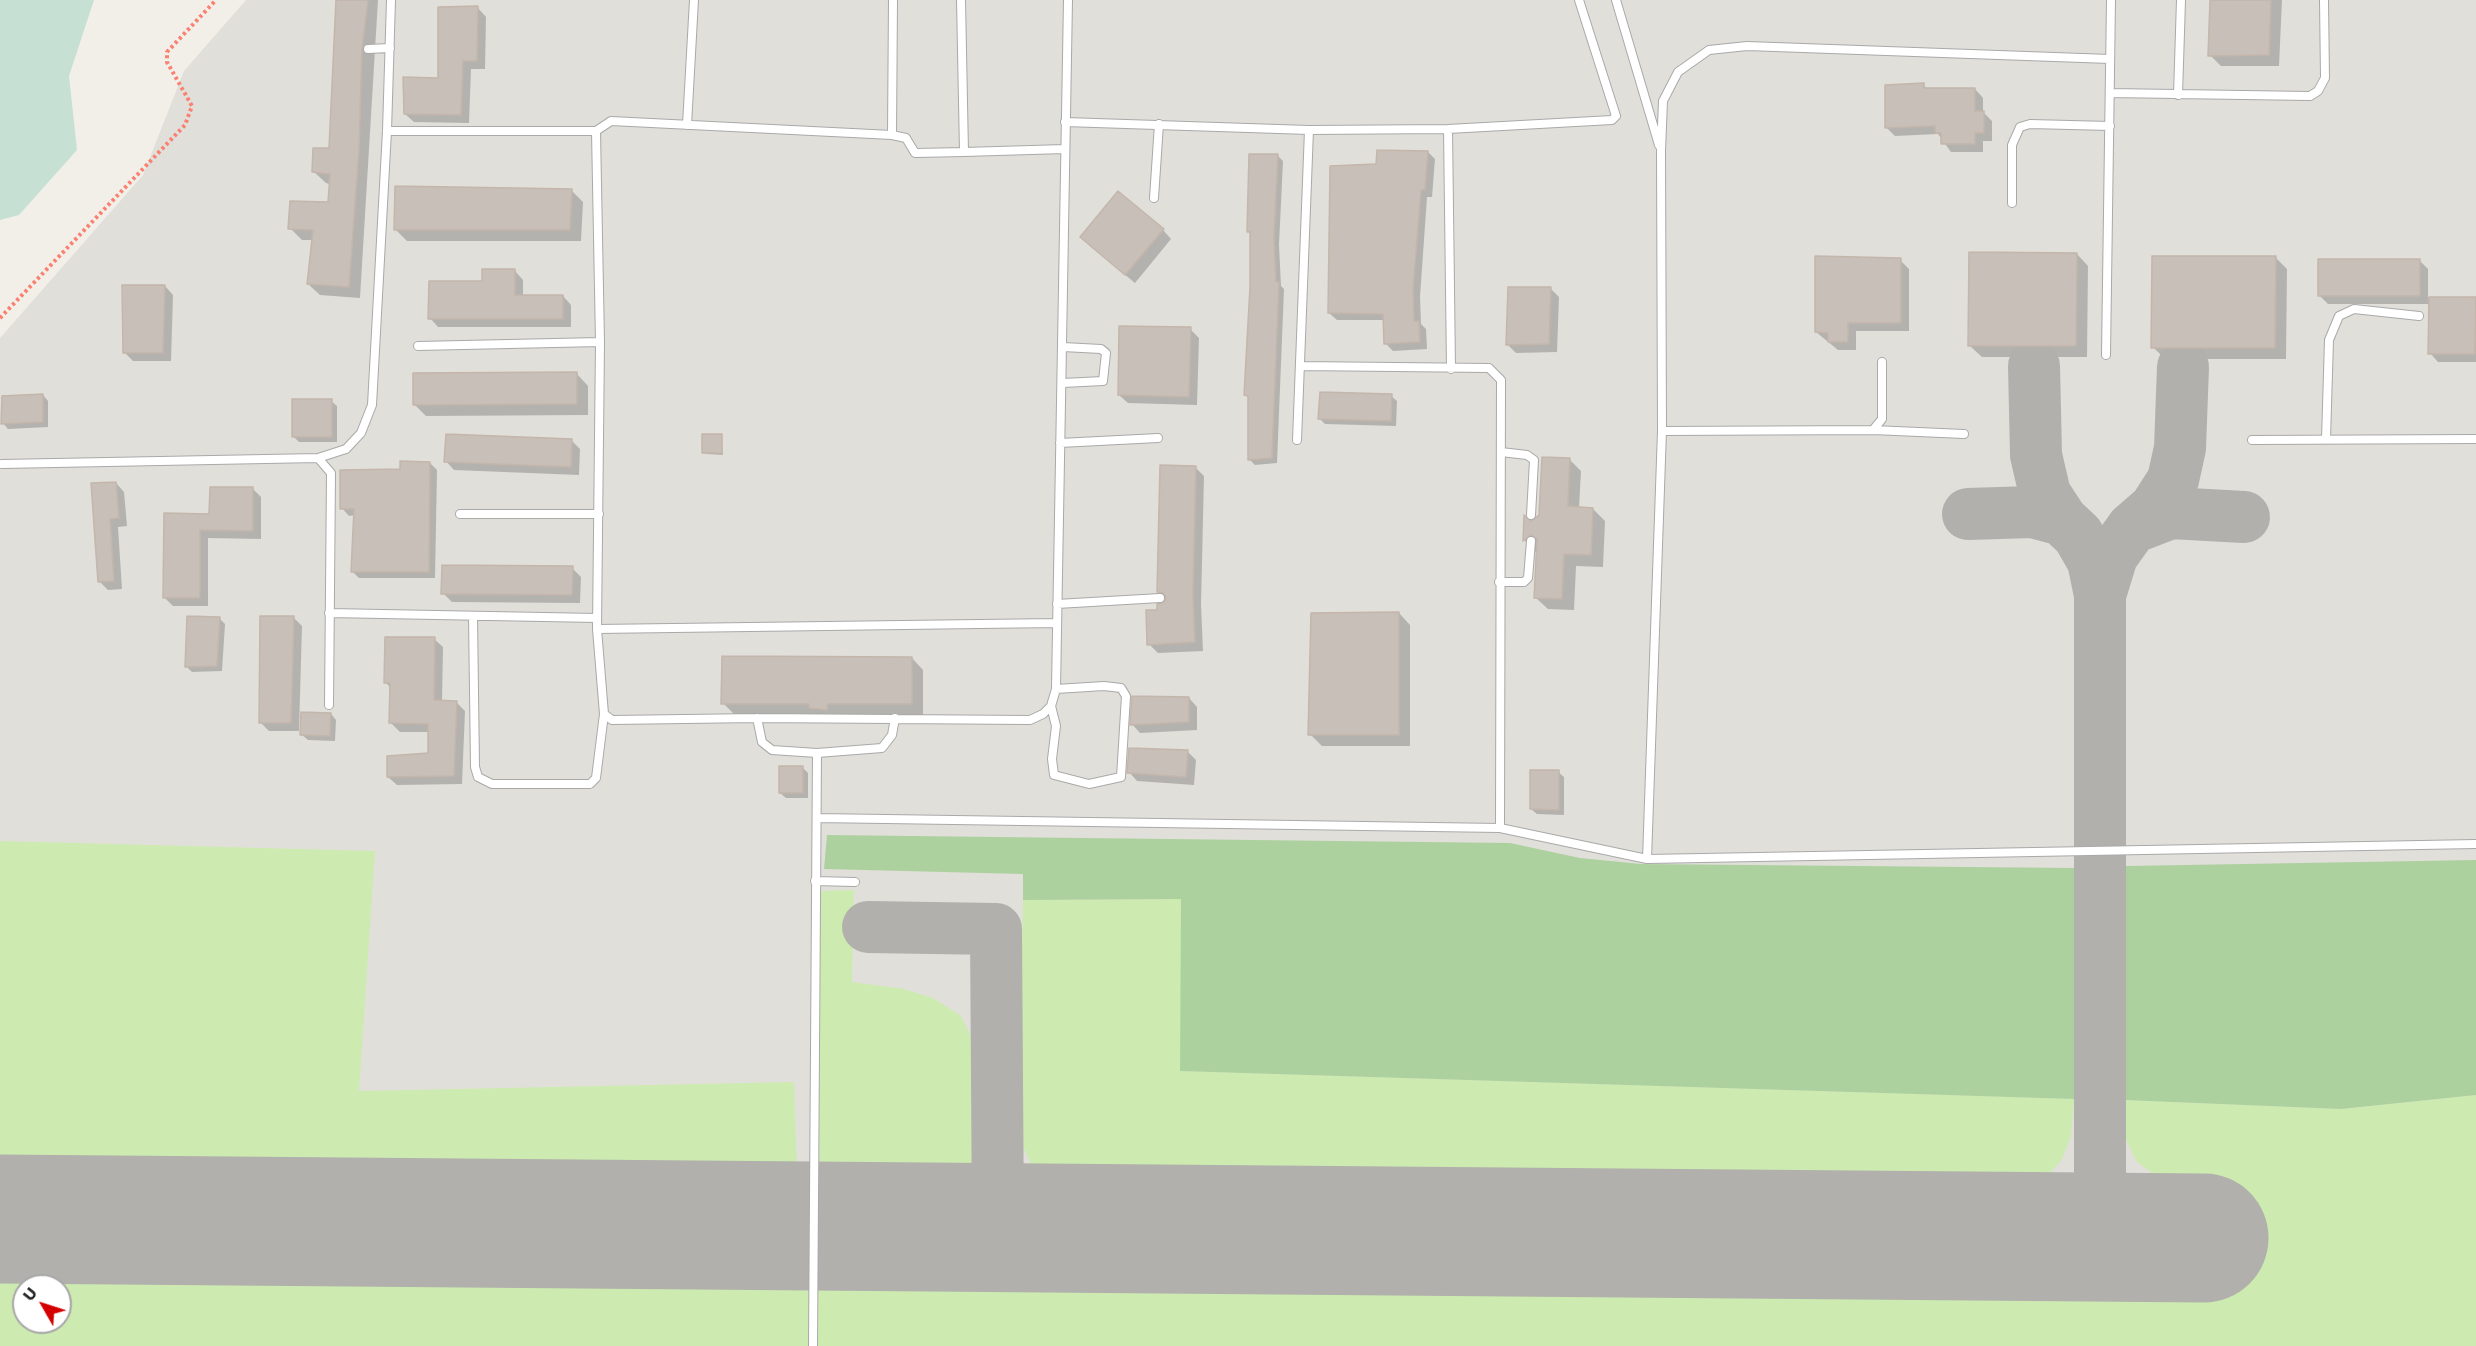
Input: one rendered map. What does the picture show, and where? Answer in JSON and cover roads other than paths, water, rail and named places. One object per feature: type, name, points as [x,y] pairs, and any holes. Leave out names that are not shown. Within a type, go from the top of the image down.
[{"type":"lane","points":[[2,464],[318,458],[346,449],[361,433],[372,405],[387,131],[391,0]]},
{"type":"lane","points":[[687,125],[694,0]]},
{"type":"lane","points":[[892,135],[893,0]]},
{"type":"lane","points":[[961,0],[964,152]]},
{"type":"lane","points":[[604,714],[612,720],[896,718],[1030,720],[1043,714],[1051,706],[1056,689],[1068,0]]},
{"type":"lane","points":[[1065,122],[1309,130],[1448,129],[1612,120],[1616,116],[1579,0]]},
{"type":"lane","points":[[1616,0],[1661,151]]},
{"type":"lane","points":[[2106,355],[2111,0]]},
{"type":"lane","points":[[2178,95],[2181,0]]},
{"type":"lane","points":[[2110,93],[2310,96],[2318,91],[2325,78],[2324,0]]},
{"type":"lane","points":[[1647,860],[1662,431],[1661,151],[1663,101],[1678,72],[1709,50],[1747,46],[2110,59]]},
{"type":"lane","points":[[368,49],[390,48]]},
{"type":"lane","points":[[387,131],[596,131],[611,121],[892,135],[906,138],[915,153],[1065,149]]},
{"type":"lane","points":[[1154,198],[1159,124]]},
{"type":"lane","points":[[2012,203],[2012,145],[2020,127],[2030,124],[2110,126]]},
{"type":"lane","points":[[1448,129],[1451,369]]},
{"type":"lane","points":[[1297,440],[1309,130]]},
{"type":"lane","points":[[473,616],[474,767],[478,777],[492,784],[590,784],[596,778],[604,714],[597,629],[600,342],[596,131]]},
{"type":"lane","points":[[2326,439],[2330,340],[2339,316],[2354,309],[2420,316]]},
{"type":"lane","points":[[418,346],[600,342]]},
{"type":"lane","points":[[1063,347],[1101,349],[1106,353],[1104,381],[1063,383]]},
{"type":"lane","points":[[1873,430],[1882,419],[1882,362]]},
{"type":"lane","points":[[1300,366],[1489,368],[1501,380],[1500,828]]},
{"type":"lane","points":[[1662,431],[1873,430],[1964,434]]},
{"type":"lane","points":[[1060,443],[1158,438]]},
{"type":"lane","points":[[2252,440],[2476,439]]},
{"type":"lane","points":[[1501,452],[1527,455],[1534,460],[1531,515]]},
{"type":"lane","points":[[318,458],[331,473],[329,705]]},
{"type":"lane","points":[[460,514],[599,514]]},
{"type":"lane","points":[[1499,582],[1524,582],[1528,578],[1531,542]]},
{"type":"lane","points":[[1057,604],[1160,598]]},
{"type":"lane","points":[[329,613],[597,618]]},
{"type":"lane","points":[[597,629],[1056,623]]},
{"type":"lane","points":[[1051,706],[1056,726],[1052,759],[1054,775],[1089,784],[1121,777],[1126,696],[1120,688],[1104,686],[1056,689]]},
{"type":"lane","points":[[758,718],[762,742],[772,750],[817,753],[882,748],[892,735],[896,718]]},
{"type":"lane","points":[[813,1346],[817,753]]},
{"type":"lane","points":[[817,818],[1500,828],[1647,860],[2476,844]]},
{"type":"lane","points":[[815,881],[855,882]]}]
